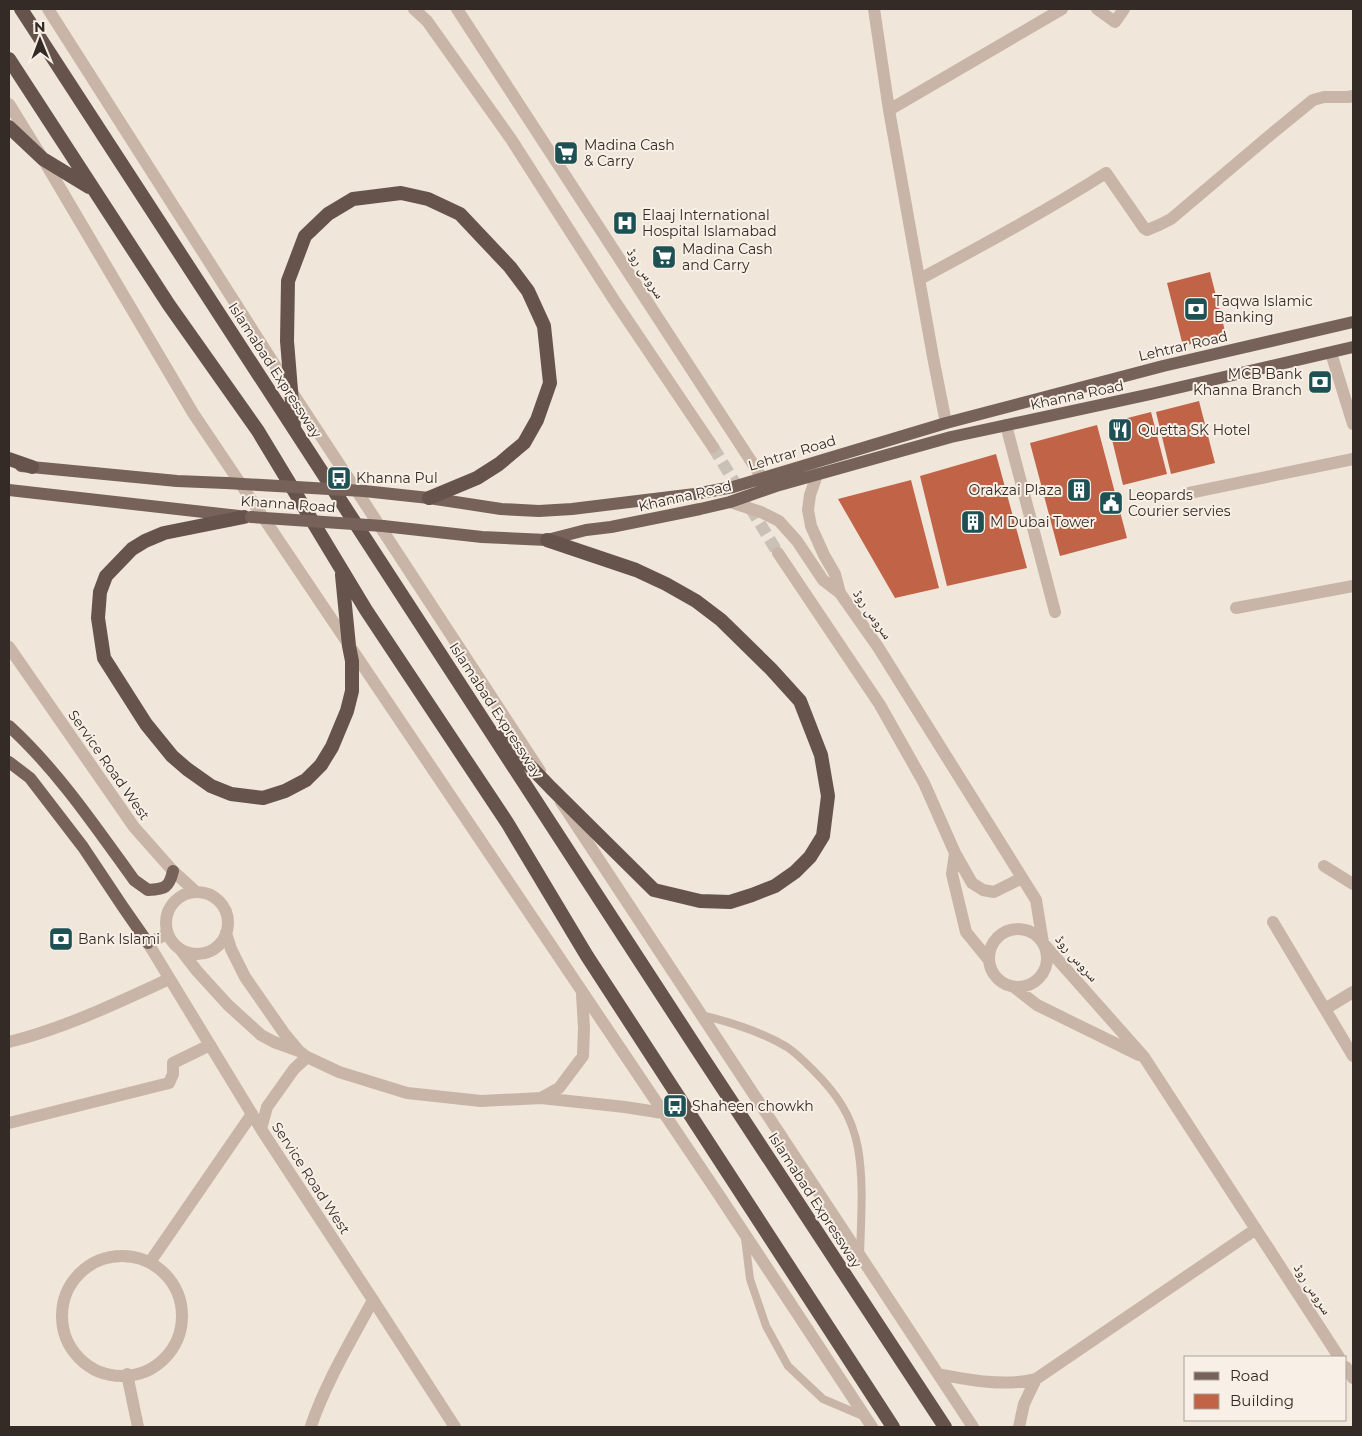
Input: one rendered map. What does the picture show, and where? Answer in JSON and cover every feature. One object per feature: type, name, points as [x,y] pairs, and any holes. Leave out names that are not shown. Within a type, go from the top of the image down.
[{"type":"highway","name":"Islamabad Expressway","points":[[21,9],[945,1427]]},
{"type":"highway","points":[[9,59],[169,305],[258,431],[366,610],[508,824],[602,981],[893,1427]]},
{"type":"highway","points":[[9,127],[43,158],[92,188]]},
{"type":"highway","points":[[294,429],[287,341],[288,281],[304,236],[328,214],[353,199],[401,193],[428,199],[460,214],[510,267],[528,291],[544,326],[550,383],[537,420],[524,443],[499,464],[477,478],[429,498]]},
{"type":"highway","points":[[9,459],[32,467]]},
{"type":"highway","points":[[248,517],[164,533],[145,540],[132,549],[106,576],[100,592],[98,618],[104,658],[146,724],[172,756],[212,786],[231,794],[263,798],[285,791],[306,780],[321,765],[332,747],[347,711],[352,691],[353,670],[341,569]]},
{"type":"highway","points":[[477,711],[551,788],[654,890],[700,901],[730,902],[752,895],[775,886],[795,872],[810,857],[823,836],[828,796],[821,755],[800,701],[771,669],[721,620],[696,601],[636,570],[548,540]]},
{"type":"main road","name":"Lehtrar Road","points":[[226,483],[364,490],[501,509],[539,511],[572,509],[695,494],[733,487],[946,422],[1163,366],[1353,322]]},
{"type":"main road","name":"Khanna Road","points":[[9,490],[248,517],[383,526],[482,537],[548,540],[586,530],[611,527],[730,502],[776,486],[952,437],[1151,394],[1353,347]]},
{"type":"main road","name":"Khanna Road","points":[[9,466],[177,481],[226,483]]},
{"type":"main road","points":[[9,726],[39,756],[71,793],[134,880],[148,890],[158,890],[166,887],[171,881],[174,871]]},
{"type":"main road","points":[[9,762],[30,778],[83,847],[148,943]]},
{"type":"street","points":[[48,9],[292,392],[972,1427]]},
{"type":"street","points":[[414,9],[427,21],[511,138],[609,292],[713,448]]},
{"type":"street","name":"سروس روڈ","points":[[457,9],[762,478]]},
{"type":"street","points":[[874,9],[889,110],[946,422]]},
{"type":"street","points":[[889,110],[1062,9]]},
{"type":"street","points":[[1097,9],[1115,22],[1124,9]]},
{"type":"street","points":[[920,279],[1016,227],[1106,172],[1144,228],[1147,230],[1159,225],[1172,219],[1268,136],[1313,100],[1353,96]]},
{"type":"street","points":[[9,104],[43,158],[193,413],[744,1233],[868,1422]]},
{"type":"street","points":[[1331,352],[1353,424]]},
{"type":"street","points":[[1006,425],[1055,612]]},
{"type":"street","points":[[1189,493],[1353,459]]},
{"type":"street","name":"سروس روڈ","points":[[817,475],[810,495],[808,510],[812,526],[824,555],[835,574],[840,593],[878,647],[1036,900],[1043,942],[1144,1057],[1339,1356]]},
{"type":"street","points":[[730,502],[761,512],[779,521],[797,541],[823,580],[840,593]]},
{"type":"street","points":[[778,553],[880,705],[924,783],[955,853],[972,882],[983,890],[994,892],[1022,878]]},
{"type":"street","points":[[1236,608],[1353,586]]},
{"type":"street","name":"Service Road West","points":[[9,647],[134,827],[196,892]]},
{"type":"street","points":[[955,853],[952,874],[966,932],[988,959],[992,972],[1001,982],[1014,987],[1037,1005],[1144,1057]]},
{"type":"street","points":[[1324,866],[1353,884]]},
{"type":"street","points":[[196,892],[206,893],[222,904],[228,923],[222,941],[215,948],[197,954],[188,952],[172,942],[167,934],[166,924],[167,914],[177,898],[196,892]]},
{"type":"street","points":[[1273,922],[1353,1056]]},
{"type":"street","points":[[988,959],[991,947],[998,937],[1009,930],[1022,929],[1028,931],[1043,942],[1047,955],[1045,968],[1038,979],[1027,986],[1014,987]]},
{"type":"street","points":[[226,933],[230,950],[245,977],[284,1033],[303,1054]]},
{"type":"street","points":[[148,943],[167,934]]},
{"type":"street","name":"Service Road West","points":[[148,943],[261,1129],[455,1427]]},
{"type":"street","points":[[180,948],[197,971],[228,1005],[261,1035],[338,1072],[407,1093],[482,1101],[541,1098],[663,1113]]},
{"type":"street","points":[[9,1042],[32,1036],[92,1014],[169,979]]},
{"type":"street","points":[[541,1098],[559,1088],[583,1056],[582,992]]},
{"type":"street","points":[[1325,1009],[1353,992]]},
{"type":"street","points":[[9,1123],[169,1083],[173,1074],[173,1063],[210,1045]]},
{"type":"street","points":[[261,1129],[268,1107],[303,1054]]},
{"type":"street","points":[[150,1262],[252,1114]]},
{"type":"street","points":[[938,1374],[987,1382],[1025,1382],[1036,1379],[1256,1229]]},
{"type":"street","points":[[128,1256],[150,1262],[169,1277],[180,1298],[183,1321],[176,1344],[161,1362],[140,1373],[127,1374],[117,1376],[94,1370],[76,1355],[64,1334],[62,1311],[68,1288],[83,1270],[104,1258],[128,1256]]},
{"type":"street","points":[[311,1427],[337,1367],[373,1300]]},
{"type":"street","points":[[127,1374],[138,1427]]},
{"type":"street","points":[[1019,1427],[1024,1404],[1036,1379]]},
{"type":"lane","points":[[701,1015],[730,1022],[788,1048],[806,1063],[836,1094],[848,1116],[858,1147],[861,1183],[860,1256]]},
{"type":"lane","points":[[744,1233],[750,1279],[766,1326],[788,1366],[823,1399],[868,1422]]},
{"type":"building","name":"Taqwa Islamic Banking","points":[[1210,272],[1226,335],[1183,346],[1167,283]]},
{"type":"building","points":[[1199,401],[1215,463],[1171,474],[1156,412]]},
{"type":"building","points":[[1151,412],[1167,474],[1123,485],[1108,423]]},
{"type":"building","name":"Orakzai Plaza","points":[[1097,425],[1127,538],[1060,556],[1030,443]]},
{"type":"building","name":"M Dubai Tower","points":[[996,454],[1027,568],[947,586],[920,476]]},
{"type":"building","points":[[911,480],[939,588],[895,598],[838,499]]},
{"type":"tunnel","points":[[713,447],[778,553]]},
{"type":"place","name":"Madina Cash & Carry","points":[[566,153]]},
{"type":"place","name":"Elaaj International Hospital Islamabad","points":[[625,223]]},
{"type":"place","name":"Madina Cash and Carry","points":[[664,257]]},
{"type":"place","name":"Taqwa Islamic Banking","points":[[1196,309]]},
{"type":"place","name":"MCB Bank Khanna Branch","points":[[1320,382]]},
{"type":"place","name":"Quetta SK Hotel","points":[[1120,430]]},
{"type":"place","name":"Khanna Pul","points":[[339,478]]},
{"type":"place","name":"Orakzai Plaza","points":[[1079,490]]},
{"type":"place","name":"Leopards Courier servies","points":[[1111,503]]},
{"type":"place","name":"M Dubai Tower","points":[[973,522]]},
{"type":"place","name":"Bank Islami","points":[[61,939]]},
{"type":"place","name":"Shaheen chowkh","points":[[675,1106]]}]
